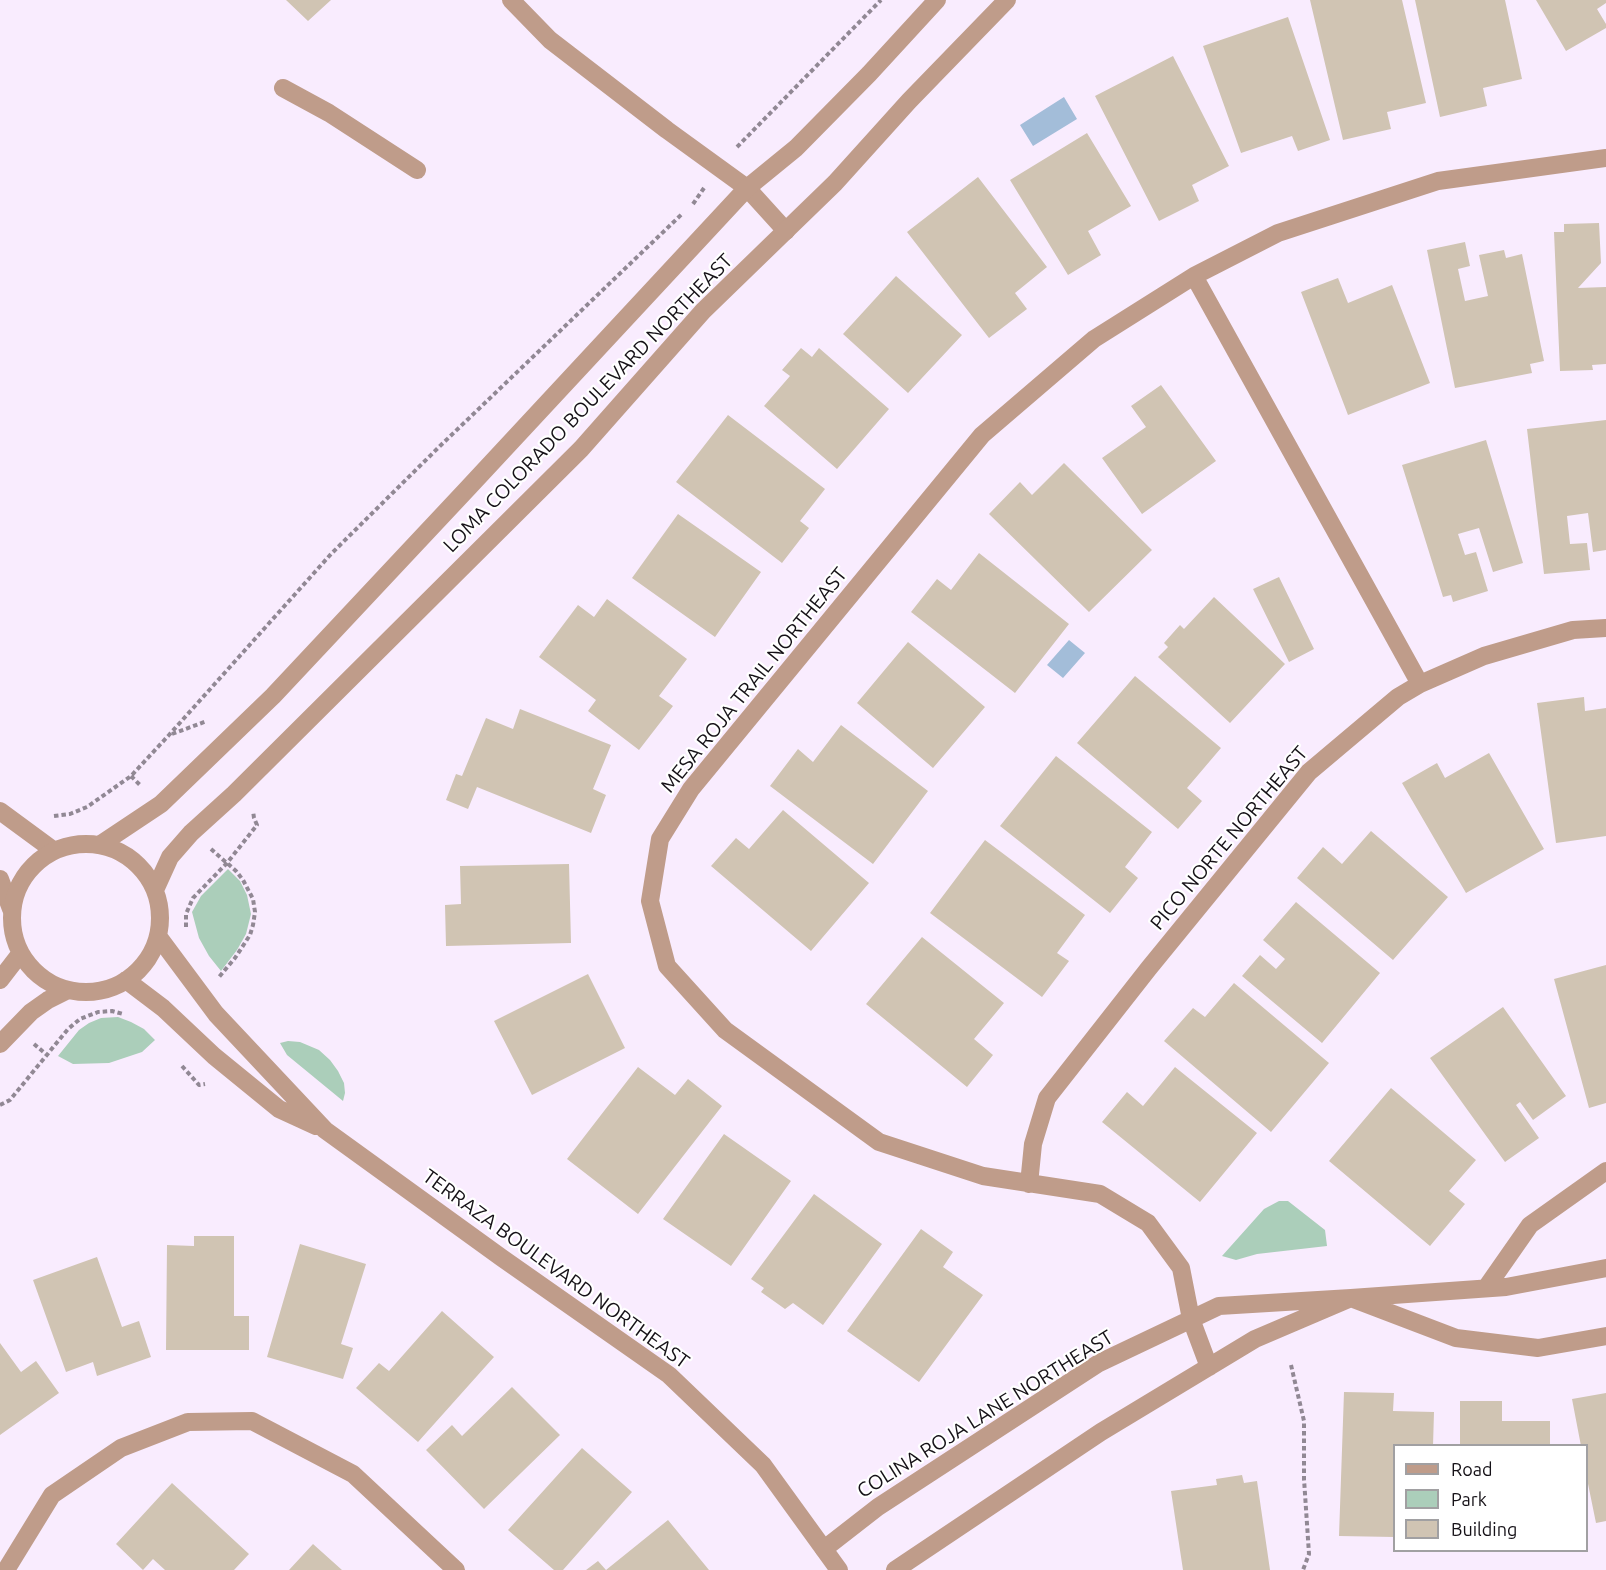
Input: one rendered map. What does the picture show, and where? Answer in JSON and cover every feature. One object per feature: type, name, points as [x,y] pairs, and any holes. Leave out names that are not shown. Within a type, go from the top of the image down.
[{"type":"street","points":[[511,0],[550,40],[747,188],[786,231]]},
{"type":"street","name":"LOMA COLORADO BOULEVARD NORTHEAST","points":[[100,844],[161,804],[273,696],[747,188],[796,148],[869,74],[937,0]]},
{"type":"street","name":"LOMA COLORADO BOULEVARD NORTHEAST","points":[[155,890],[171,857],[191,833],[234,794],[581,449],[703,311],[835,183],[909,101],[1007,0]]},
{"type":"street","points":[[283,88],[329,113],[417,170]]},
{"type":"street","name":"MESA ROJA TRAIL NORTHEAST","points":[[1209,1367],[1191,1319],[1181,1268],[1148,1222],[1100,1194],[983,1176],[879,1142],[725,1030],[667,966],[650,901],[660,838],[691,789],[982,435],[1094,339],[1194,276],[1278,233],[1438,181],[1606,158]]},
{"type":"street","points":[[1194,276],[1420,684]]},
{"type":"street","name":"PICO NORTE NORTHEAST","points":[[1029,1184],[1033,1144],[1047,1098],[1309,772],[1398,697],[1420,684],[1484,656],[1573,630],[1606,628]]},
{"type":"street","points":[[0,811],[53,850]]},
{"type":"street","points":[[0,879],[11,909],[12,932],[20,954],[32,970],[49,983],[69,990],[88,992],[108,989],[141,969],[152,954],[161,921],[160,905],[155,890],[143,869],[124,853],[100,844],[76,844],[53,850],[33,864],[18,885],[11,909]]},
{"type":"street","name":"TERRAZA BOULEVARD NORTHEAST","points":[[158,936],[216,1014],[325,1130],[669,1375],[763,1465],[839,1570]]},
{"type":"street","points":[[0,980],[20,954]]},
{"type":"street","name":"TERRAZA BOULEVARD NORTHEAST","points":[[126,980],[163,1008],[214,1056],[279,1109],[325,1130]]},
{"type":"street","points":[[0,1044],[31,1012],[48,1000],[69,990]]},
{"type":"street","points":[[1486,1288],[1530,1225],[1606,1171]]},
{"type":"street","name":"COLINA ROJA LANE NORTHEAST","points":[[824,1549],[878,1507],[1099,1363],[1219,1306],[1506,1287],[1606,1268]]},
{"type":"street","name":"COLINA ROJA LANE NORTHEAST","points":[[896,1570],[1101,1432],[1255,1339],[1351,1298],[1456,1338],[1538,1348],[1606,1336]]},
{"type":"street","points":[[6,1570],[52,1495],[121,1448],[188,1422],[252,1421],[354,1474],[456,1570]]},
{"type":"path","points":[[50,815],[70,814],[87,807],[131,776],[331,554],[440,446],[691,206],[718,167],[881,0]]},
{"type":"path","points":[[186,930],[185,918],[193,898],[227,863],[257,825]]},
{"type":"path","points":[[219,977],[236,958],[250,935],[255,912],[249,890],[236,871],[227,863]]},
{"type":"path","points":[[214,970],[226,984]]},
{"type":"path","points":[[0,1105],[10,1100],[68,1029],[80,1019],[92,1013],[105,1011],[126,1015]]},
{"type":"path","points":[[177,1060],[199,1085]]},
{"type":"path","points":[[1291,1365],[1304,1421],[1304,1479],[1309,1554],[1303,1570]]},
{"type":"green space","points":[[228,869],[240,881],[247,895],[251,914],[246,934],[221,971],[199,938],[192,912],[201,896]]},
{"type":"green space","points":[[118,1017],[144,1029],[155,1040],[142,1052],[109,1063],[73,1064],[58,1056],[79,1030],[89,1023],[101,1018]]},
{"type":"green space","points":[[300,1042],[319,1050],[330,1060],[344,1083],[343,1101],[287,1055],[280,1043]]},
{"type":"green space","points":[[1279,1201],[1288,1201],[1325,1230],[1327,1246],[1257,1254],[1236,1260],[1222,1256],[1264,1209]]},
{"type":"water","points":[[1064,97],[1077,119],[1033,146],[1020,125]]},
{"type":"water","points":[[1069,640],[1085,653],[1063,678],[1047,665]]},
{"type":"building","points":[[286,0],[331,0],[308,21]]},
{"type":"building","points":[[1310,0],[1402,0],[1426,103],[1387,112],[1391,129],[1343,140]]},
{"type":"building","points":[[1415,0],[1505,0],[1522,79],[1483,88],[1487,106],[1440,117]]},
{"type":"building","points":[[1536,0],[1606,0],[1606,3],[1597,9],[1606,28],[1566,51]]},
{"type":"building","points":[[1288,17],[1330,140],[1298,151],[1292,136],[1241,153],[1203,46]]},
{"type":"building","points":[[1173,56],[1229,166],[1192,185],[1199,201],[1159,221],[1095,96]]},
{"type":"building","points":[[1087,133],[1131,206],[1088,231],[1101,255],[1068,275],[1010,180]]},
{"type":"building","points":[[978,177],[1047,267],[1015,293],[1027,309],[989,338],[907,232]]},
{"type":"building","points":[[1599,223],[1601,263],[1578,288],[1606,287],[1606,364],[1592,365],[1593,370],[1560,371],[1554,232],[1564,232],[1564,224]]},
{"type":"building","points":[[1465,242],[1470,266],[1458,269],[1465,301],[1488,296],[1479,255],[1504,250],[1506,258],[1522,254],[1544,361],[1530,364],[1532,373],[1455,388],[1427,250]]},
{"type":"building","points":[[896,276],[962,335],[908,393],[843,334]]},
{"type":"building","points":[[1338,278],[1348,303],[1392,285],[1430,383],[1348,415],[1301,292]]},
{"type":"building","points":[[801,348],[812,357],[819,348],[889,409],[837,469],[764,406],[790,376],[782,370]]},
{"type":"building","points":[[1161,385],[1216,461],[1142,514],[1102,458],[1146,427],[1131,406]]},
{"type":"building","points":[[728,415],[825,489],[800,521],[809,528],[782,563],[676,482]]},
{"type":"building","points":[[1606,420],[1606,550],[1593,552],[1588,513],[1567,516],[1570,544],[1587,543],[1590,570],[1544,574],[1527,429]]},
{"type":"building","points":[[1486,440],[1523,563],[1493,572],[1479,528],[1458,534],[1465,555],[1476,552],[1488,591],[1453,602],[1451,595],[1443,597],[1402,465]]},
{"type":"building","points":[[1064,463],[1152,550],[1089,612],[989,514],[1020,482],[1032,495]]},
{"type":"building","points":[[678,514],[761,572],[715,637],[632,578]]},
{"type":"building","points":[[979,553],[1069,624],[1015,693],[911,612],[937,579],[951,590]]},
{"type":"building","points":[[1279,577],[1314,649],[1289,662],[1253,589]]},
{"type":"building","points":[[1214,597],[1285,664],[1230,723],[1158,657],[1168,647],[1164,643],[1180,625],[1184,629]]},
{"type":"building","points":[[607,599],[687,659],[659,696],[673,706],[639,750],[588,711],[596,700],[539,657],[578,605],[594,617]]},
{"type":"building","points":[[908,642],[985,707],[933,768],[857,703]]},
{"type":"building","points":[[1135,676],[1221,748],[1187,788],[1202,801],[1178,829],[1077,743]]},
{"type":"building","points":[[1584,697],[1585,711],[1606,708],[1606,836],[1556,843],[1537,703]]},
{"type":"building","points":[[520,709],[611,745],[593,789],[606,795],[591,833],[477,787],[468,809],[446,800],[456,774],[462,776],[486,718],[513,729]]},
{"type":"building","points":[[841,725],[928,791],[873,864],[770,786],[798,749],[813,762]]},
{"type":"building","points":[[1489,753],[1544,849],[1466,893],[1402,783],[1437,763],[1445,778]]},
{"type":"building","points":[[1056,756],[1152,832],[1125,867],[1138,878],[1110,913],[1000,826]]},
{"type":"building","points":[[783,810],[869,883],[811,951],[711,866],[736,838],[749,849]]},
{"type":"building","points":[[1371,831],[1448,897],[1393,960],[1297,878],[1323,847],[1342,864]]},
{"type":"building","points":[[985,840],[1085,915],[1057,953],[1069,961],[1042,997],[930,913]]},
{"type":"building","points":[[569,864],[571,943],[446,946],[445,905],[461,904],[460,866]]},
{"type":"building","points":[[1296,902],[1380,973],[1322,1043],[1242,976],[1260,955],[1276,969],[1285,959],[1263,940]]},
{"type":"building","points":[[922,937],[1004,1003],[974,1039],[993,1055],[967,1087],[866,1004]]},
{"type":"building","points":[[1606,965],[1606,1103],[1589,1108],[1554,979]]},
{"type":"building","points":[[588,974],[625,1048],[532,1095],[494,1021]]},
{"type":"building","points":[[1234,983],[1329,1063],[1271,1132],[1164,1041],[1193,1008],[1205,1017]]},
{"type":"building","points":[[1503,1007],[1566,1096],[1533,1120],[1520,1102],[1516,1105],[1539,1138],[1505,1162],[1430,1058]]},
{"type":"building","points":[[638,1067],[675,1095],[688,1079],[722,1106],[638,1214],[567,1159]]},
{"type":"building","points":[[1175,1067],[1257,1133],[1200,1202],[1102,1122],[1127,1092],[1143,1106]]},
{"type":"building","points":[[1391,1088],[1476,1160],[1449,1191],[1465,1204],[1430,1246],[1329,1161]]},
{"type":"building","points":[[724,1134],[791,1181],[731,1266],[663,1219]]},
{"type":"building","points":[[814,1194],[882,1244],[823,1325],[793,1303],[785,1309],[761,1292],[764,1288],[751,1279]]},
{"type":"building","points":[[921,1229],[953,1252],[943,1267],[983,1295],[919,1382],[847,1331]]},
{"type":"building","points":[[194,1236],[234,1236],[234,1316],[249,1316],[249,1350],[166,1350],[167,1245],[194,1246]]},
{"type":"building","points":[[300,1244],[366,1264],[341,1344],[353,1348],[343,1379],[267,1357]]},
{"type":"building","points":[[97,1257],[122,1327],[139,1321],[151,1357],[97,1376],[93,1362],[66,1372],[33,1280]]},
{"type":"building","points":[[442,1311],[494,1357],[418,1442],[356,1388],[379,1363],[389,1371]]},
{"type":"building","points":[[0,1343],[21,1372],[36,1361],[59,1393],[0,1435]]},
{"type":"building","points":[[512,1387],[560,1435],[484,1509],[426,1450],[452,1425],[462,1436]]},
{"type":"building","points":[[1344,1392],[1394,1393],[1393,1411],[1434,1412],[1433,1444],[1393,1444],[1393,1537],[1339,1536]]},
{"type":"building","points":[[1606,1393],[1606,1521],[1596,1523],[1588,1484],[1588,1444],[1581,1444],[1572,1399]]},
{"type":"building","points":[[1460,1401],[1502,1401],[1502,1421],[1550,1421],[1550,1444],[1460,1444]]},
{"type":"building","points":[[582,1448],[632,1492],[563,1570],[554,1570],[508,1530]]},
{"type":"building","points":[[1242,1475],[1244,1483],[1257,1481],[1270,1570],[1183,1570],[1171,1491],[1217,1485],[1216,1479]]},
{"type":"building","points":[[172,1483],[249,1554],[234,1570],[165,1570],[153,1559],[143,1570],[116,1544]]},
{"type":"building","points":[[668,1520],[709,1570],[606,1570]]},
{"type":"building","points":[[313,1544],[342,1570],[289,1570]]},
{"type":"building","points":[[598,1561],[606,1570],[586,1570]]}]
